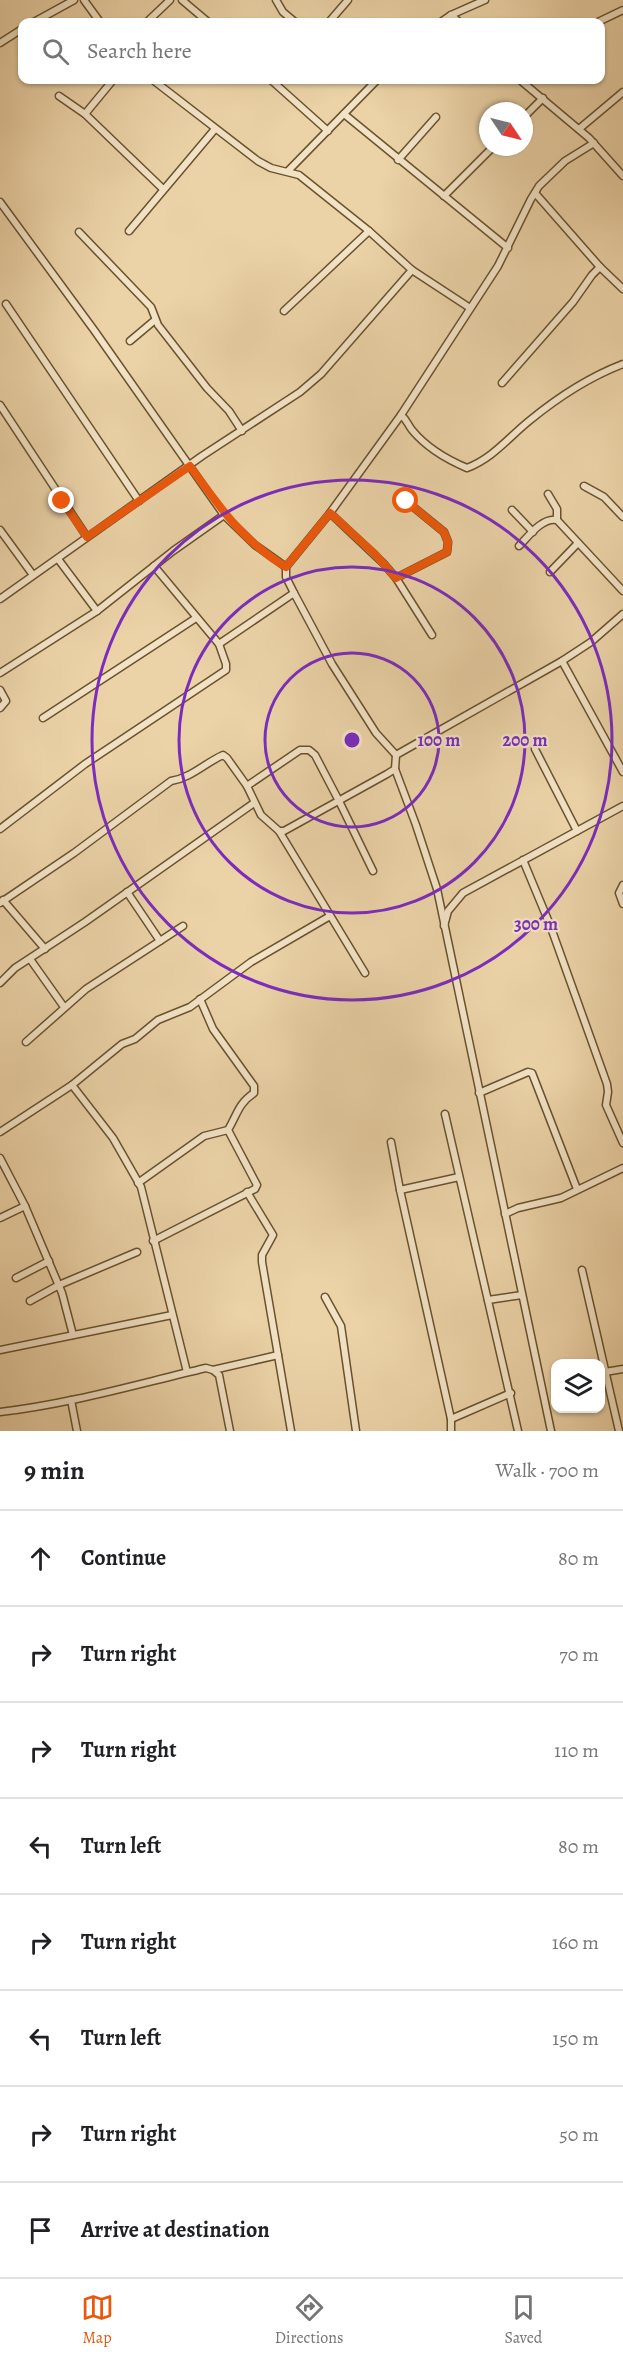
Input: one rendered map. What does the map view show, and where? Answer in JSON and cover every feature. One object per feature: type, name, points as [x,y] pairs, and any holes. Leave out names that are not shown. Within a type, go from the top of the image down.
[{"type":"street","points":[[41,18],[74,0]]},
{"type":"street","points":[[84,0],[97,18]]},
{"type":"street","points":[[151,18],[170,0]]},
{"type":"street","points":[[182,0],[203,18]]},
{"type":"street","points":[[276,0],[283,12],[290,18]]},
{"type":"street","points":[[332,18],[348,0]]},
{"type":"street","points":[[447,18],[485,0]]},
{"type":"street","points":[[605,19],[623,10]]},
{"type":"street","points":[[451,15],[454,18]]},
{"type":"street","points":[[0,43],[18,32]]},
{"type":"street","points":[[85,114],[110,84]]},
{"type":"street","points":[[158,84],[258,162],[299,175],[369,231],[412,270],[470,308]]},
{"type":"street","points":[[276,84],[328,130]]},
{"type":"street","points":[[288,171],[373,84]]},
{"type":"street","points":[[525,84],[594,143],[620,168],[623,176]]},
{"type":"street","points":[[579,129],[623,92]]},
{"type":"street","points":[[59,96],[85,114],[163,189]]},
{"type":"street","points":[[533,108],[543,98]]},
{"type":"street","points":[[344,114],[508,248]]},
{"type":"street","points":[[398,160],[436,117]]},
{"type":"street","points":[[129,231],[215,129]]},
{"type":"street","points":[[551,1431],[437,889],[395,768],[396,755],[376,733],[332,664],[286,577],[286,567],[330,513],[401,415],[508,248],[535,193],[557,167],[594,143]]},
{"type":"street","points":[[444,196],[485,156]]},
{"type":"street","points":[[535,193],[600,267],[623,289]]},
{"type":"street","points":[[0,202],[94,330],[224,515],[255,545],[286,567]]},
{"type":"street","points":[[284,311],[369,231]]},
{"type":"street","points":[[79,232],[152,307],[155,320],[207,388],[229,411],[242,431]]},
{"type":"street","points":[[502,383],[573,302],[600,267]]},
{"type":"street","points":[[0,598],[270,413],[321,374],[412,270]]},
{"type":"street","points":[[6,304],[139,501]]},
{"type":"street","points":[[130,341],[155,320]]},
{"type":"street","points":[[401,415],[425,442],[450,461],[467,468],[482,462],[553,403],[593,378],[623,364]]},
{"type":"street","points":[[0,405],[87,537]]},
{"type":"street","points":[[585,486],[604,497],[623,517]]},
{"type":"street","points":[[548,494],[557,509],[557,520],[623,591]]},
{"type":"street","points":[[396,578],[447,552],[448,542],[444,532],[406,501]]},
{"type":"street","points":[[512,510],[534,532]]},
{"type":"street","points":[[330,513],[375,554],[396,578],[432,635]]},
{"type":"street","points":[[0,673],[97,611],[224,515]]},
{"type":"street","points":[[519,546],[546,521],[557,520]]},
{"type":"street","points":[[0,530],[33,575]]},
{"type":"street","points":[[550,572],[578,543]]},
{"type":"street","points":[[58,559],[97,611]]},
{"type":"street","points":[[0,829],[85,764],[226,670],[219,644],[154,566]]},
{"type":"street","points":[[219,644],[294,593]]},
{"type":"street","points":[[396,755],[562,661],[591,642],[623,614]]},
{"type":"street","points":[[43,718],[196,618]]},
{"type":"street","points":[[562,661],[623,772]]},
{"type":"street","points":[[0,690],[6,701],[0,708]]},
{"type":"street","points":[[535,749],[577,831]]},
{"type":"street","points":[[247,786],[300,750],[309,750],[315,755],[339,801],[372,871]]},
{"type":"street","points":[[45,949],[2,902],[74,853],[171,781],[182,779],[223,755],[247,786],[254,803],[266,821],[279,831],[365,974]]},
{"type":"street","points":[[279,831],[284,831],[395,768]]},
{"type":"street","points":[[0,983],[15,968],[254,803]]},
{"type":"street","points":[[444,928],[448,911],[463,892],[623,806]]},
{"type":"street","points":[[523,860],[550,925],[607,1084],[606,1105],[623,1143]]},
{"type":"street","points":[[623,885],[619,893],[623,904]]},
{"type":"street","points":[[127,892],[160,941]]},
{"type":"street","points":[[0,1132],[72,1084],[122,1044],[135,1039],[158,1020],[185,1009],[251,962],[330,916]]},
{"type":"street","points":[[26,1042],[86,989],[183,926]]},
{"type":"street","points":[[30,959],[64,1007]]},
{"type":"street","points":[[138,1183],[204,1136],[228,1130],[239,1112],[242,1101],[254,1093],[255,1089],[213,1029],[200,999]]},
{"type":"street","points":[[479,1093],[528,1072],[532,1073],[578,1190]]},
{"type":"street","points":[[72,1084],[113,1138],[138,1183],[187,1372]]},
{"type":"street","points":[[445,1114],[518,1431]]},
{"type":"street","points":[[153,1241],[255,1189],[257,1185],[255,1178],[228,1130]]},
{"type":"street","points":[[391,1142],[451,1419],[451,1431]]},
{"type":"street","points":[[0,1158],[26,1206],[59,1285],[73,1335]]},
{"type":"street","points":[[505,1214],[518,1208],[561,1198],[623,1168]]},
{"type":"street","points":[[400,1190],[459,1177]]},
{"type":"street","points":[[247,1192],[273,1235],[262,1255],[262,1262],[291,1431]]},
{"type":"street","points":[[0,1218],[26,1206]]},
{"type":"street","points":[[30,1301],[59,1285],[137,1252]]},
{"type":"street","points":[[16,1278],[49,1261]]},
{"type":"street","points":[[582,1270],[602,1359]]},
{"type":"street","points":[[488,1300],[522,1295]]},
{"type":"street","points":[[325,1297],[341,1326],[356,1431]]},
{"type":"street","points":[[0,1350],[172,1315]]},
{"type":"street","points":[[213,1370],[278,1355]]},
{"type":"street","points":[[0,1412],[71,1400],[206,1368],[219,1375],[230,1431]]},
{"type":"street","points":[[619,1431],[605,1372],[623,1369]]},
{"type":"street","points":[[451,1419],[511,1393]]},
{"type":"street","points":[[71,1400],[77,1431]]},
{"type":"route","points":[[62,501],[87,537],[190,466],[224,515],[255,545],[286,567],[330,513],[375,554],[396,578],[447,552],[448,542],[444,532],[406,501]]}]
